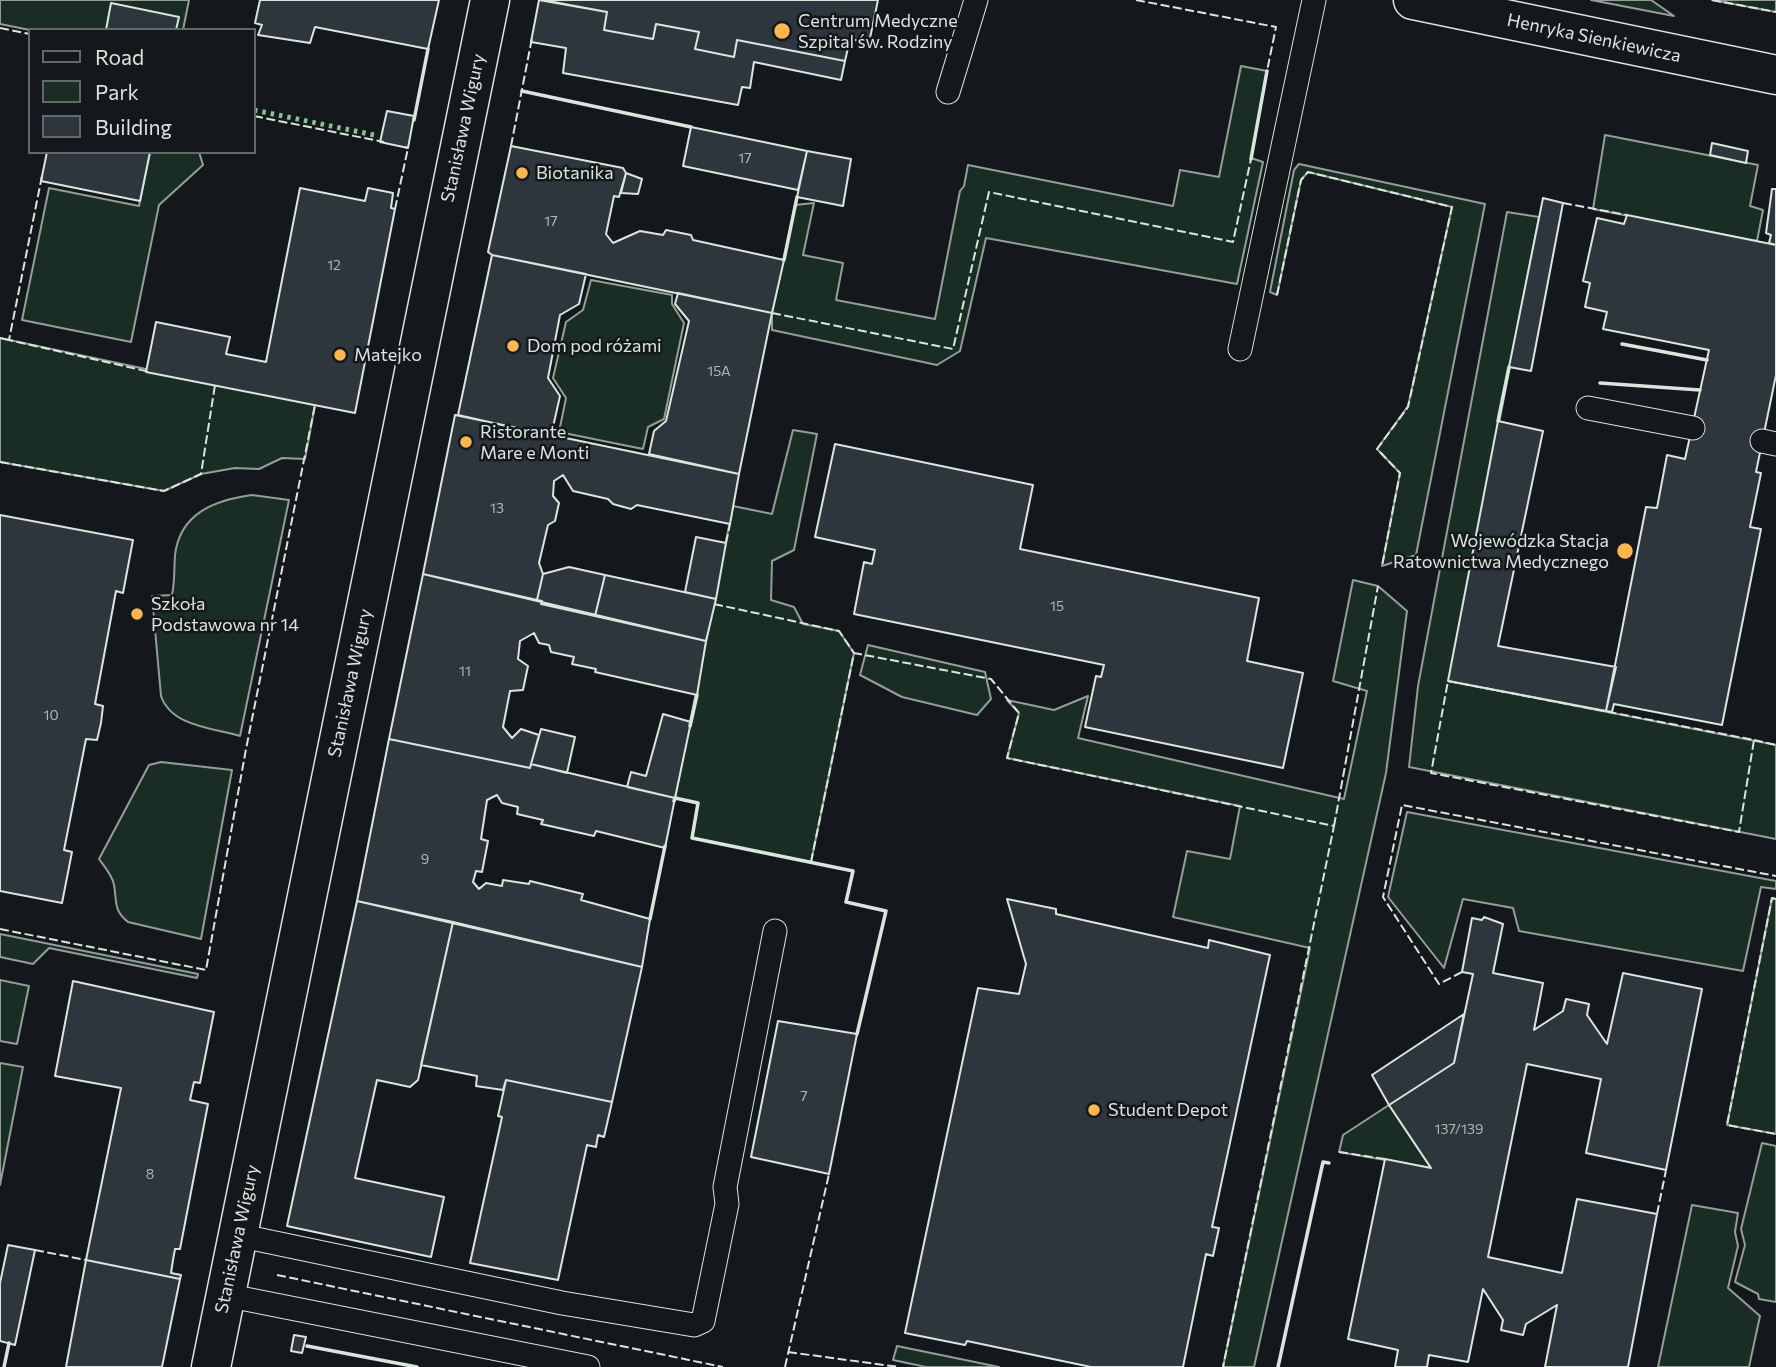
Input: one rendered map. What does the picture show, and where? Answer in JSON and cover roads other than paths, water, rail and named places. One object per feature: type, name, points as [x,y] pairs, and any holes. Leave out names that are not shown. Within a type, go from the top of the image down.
[{"type":"street","name":"Stanisława Wigury","points":[[211,1367],[489,0]]},
{"type":"street","name":"Henryka Sienkiewicza","points":[[1413,0],[1776,75]]},
{"type":"lane","points":[[948,92],[976,0]]},
{"type":"lane","points":[[1240,349],[1314,0]]},
{"type":"lane","points":[[1588,408],[1693,428]]},
{"type":"lane","points":[[237,1235],[562,1303],[694,1325],[703,1321],[727,1204],[725,1187],[775,931]]},
{"type":"lane","points":[[225,1295],[589,1367]]},
{"type":"place","name":"Centrum Medyczne Szpital św. Rodziny","points":[[782,31]]},
{"type":"place","name":"Biotanika","points":[[522,173]]},
{"type":"place","name":"Dom pod różami","points":[[513,346]]},
{"type":"place","name":"Matejko","points":[[340,355]]},
{"type":"place","name":"Ristorante Mare e Monti","points":[[466,442]]},
{"type":"place","name":"Wojewódzka Stacja Ratownictwa Medycznego","points":[[1625,551]]},
{"type":"place","name":"Szkoła Podstawowa nr 14","points":[[137,614]]},
{"type":"place","name":"Student Depot","points":[[1094,1110]]}]
